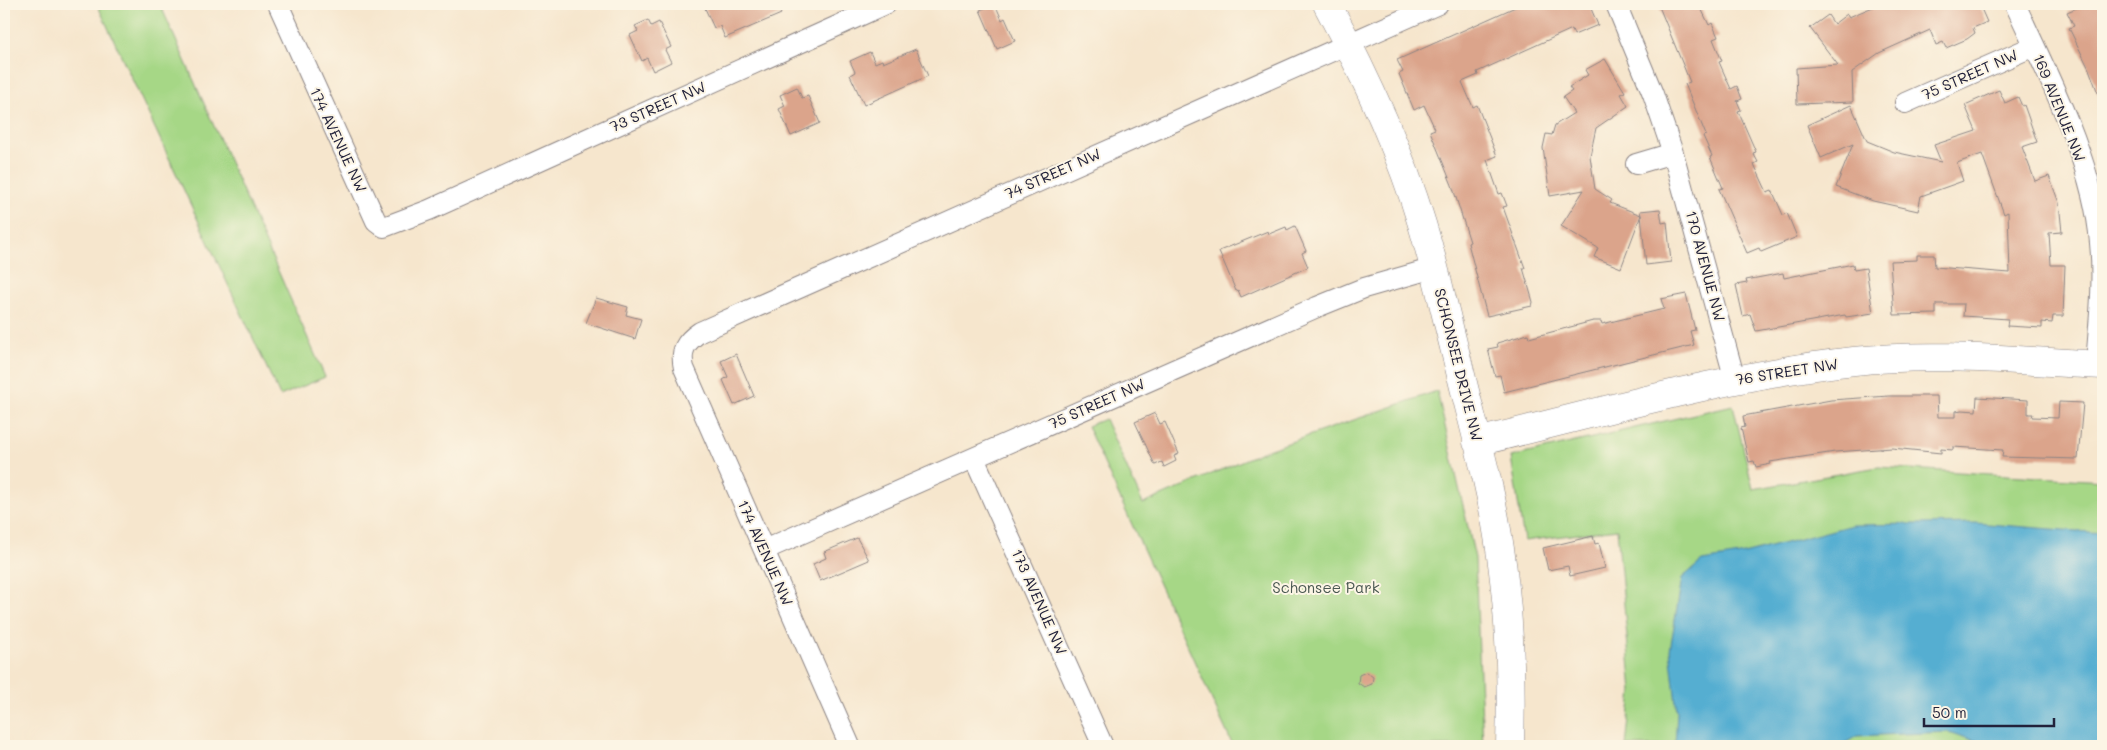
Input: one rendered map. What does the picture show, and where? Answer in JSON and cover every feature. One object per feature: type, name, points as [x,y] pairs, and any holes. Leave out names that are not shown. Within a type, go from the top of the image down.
[{"type":"street","name":"174 AVENUE NW","points":[[278,4],[376,221],[384,227],[430,210]]},
{"type":"street","name":"73 STREET NW","points":[[430,210],[886,4]]},
{"type":"street","name":"SCHONSEE DRIVE NW","points":[[1327,4],[1371,88],[1406,176],[1434,268],[1478,442],[1493,510],[1506,591],[1512,696],[1510,746]]},
{"type":"street","name":"74 STREET NW","points":[[682,359],[685,345],[700,332],[1438,4]]},
{"type":"street","name":"170 AVENUE NW","points":[[1616,4],[1653,94],[1673,153],[1735,380]]},
{"type":"street","name":"169 AVENUE NW","points":[[2015,4],[2066,116],[2097,218],[2102,264],[2100,364]]},
{"type":"street","name":"75 STREET NW","points":[[1905,103],[2034,46]]},
{"type":"street","points":[[1636,164],[1673,153]]},
{"type":"street","name":"75 STREET NW","points":[[764,550],[1332,301],[1364,288],[1434,268]]},
{"type":"street","name":"76 STREET NW","points":[[1478,442],[1735,380],[1855,361],[1932,357],[2100,364]]},
{"type":"street","name":"174 AVENUE NW","points":[[682,359],[850,746]]},
{"type":"street","name":"173 AVENUE NW","points":[[974,458],[1103,746]]},
{"type":"green space","points":[[97,4],[160,4],[325,377],[280,396]]},
{"type":"green space","name":"Schonsee Park","points":[[1437,391],[1475,558],[1483,746],[1233,746],[1087,426],[1105,419],[1143,504],[1262,452]]},
{"type":"green space","points":[[1733,405],[1753,489],[1878,467],[2103,481],[2103,746],[1626,746],[1632,691],[1617,529],[1524,541],[1511,457]]},
{"type":"water","points":[[1975,523],[2103,533],[2103,746],[1992,746],[1948,732],[1857,736],[1840,746],[1675,746],[1677,712],[1670,650],[1682,578],[1702,561],[1740,555],[1852,525]]},
{"type":"building","points":[[703,4],[776,4],[781,14],[725,38],[720,26],[714,28]]},
{"type":"building","points":[[995,4],[1002,20],[1005,18],[1015,41],[997,49],[980,10]]},
{"type":"building","points":[[1522,4],[1589,4],[1598,25],[1574,35],[1572,29],[1477,72],[1478,75],[1462,82],[1473,107],[1477,105],[1497,156],[1487,160],[1499,194],[1502,193],[1507,206],[1503,207],[1525,268],[1523,268],[1533,302],[1532,306],[1487,316],[1468,243],[1470,242],[1452,185],[1430,131],[1435,129],[1424,105],[1414,110],[1399,74],[1403,72],[1397,60]]},
{"type":"building","points":[[1658,4],[1699,4],[1709,25],[1712,23],[1718,37],[1713,39],[1722,61],[1719,62],[1731,89],[1737,86],[1742,99],[1737,101],[1741,110],[1738,111],[1756,152],[1753,153],[1758,162],[1754,164],[1767,192],[1772,190],[1783,215],[1787,213],[1797,237],[1761,252],[1759,248],[1747,253],[1719,189],[1723,188],[1703,136],[1706,135],[1685,84],[1690,82]]},
{"type":"building","points":[[1880,4],[1979,4],[1987,22],[1973,28],[1975,33],[1967,39],[1946,48],[1943,42],[1936,45],[1930,30],[1879,53],[1852,72],[1853,102],[1797,104],[1796,68],[1838,65],[1810,28],[1828,15],[1834,24],[1847,14],[1849,17]]},
{"type":"building","points":[[2086,4],[2103,4],[2102,104],[2089,69],[2069,28],[2074,26],[2067,12]]},
{"type":"building","points":[[648,20],[651,26],[659,22],[671,47],[665,50],[671,62],[653,71],[647,58],[642,61],[630,35],[638,31],[635,26]]},
{"type":"building","points":[[916,49],[928,76],[864,105],[850,75],[855,72],[850,61],[870,52],[875,63],[882,60],[883,63]]},
{"type":"building","points":[[1605,59],[1625,92],[1621,94],[1628,106],[1596,128],[1590,156],[1595,189],[1612,200],[1610,203],[1641,215],[1621,268],[1594,257],[1598,248],[1561,226],[1584,190],[1550,196],[1543,148],[1546,134],[1552,135],[1555,125],[1574,113],[1563,97],[1572,91],[1569,87],[1588,75],[1585,70]]},
{"type":"building","points":[[797,87],[802,98],[808,96],[820,123],[791,136],[779,109],[785,106],[780,95]]},
{"type":"building","points":[[1999,90],[2005,103],[2018,97],[2022,106],[2024,105],[2037,142],[2022,147],[2035,181],[2049,176],[2059,203],[2062,232],[2049,233],[2051,265],[2065,265],[2063,316],[2053,316],[2052,323],[2042,322],[2042,328],[2007,326],[2008,319],[1963,316],[1964,304],[1936,304],[1936,314],[1894,315],[1890,261],[1917,260],[1917,255],[1934,255],[1935,267],[2010,273],[2008,212],[2004,214],[1982,154],[1957,163],[1963,181],[1921,196],[1918,211],[1873,201],[1836,187],[1853,144],[1821,158],[1807,125],[1851,105],[1867,141],[1894,152],[1941,162],[1934,145],[1976,131],[1965,105]]},
{"type":"building","points":[[1660,209],[1662,223],[1667,222],[1671,262],[1646,265],[1640,211]]},
{"type":"building","points":[[1295,226],[1306,251],[1302,253],[1308,267],[1241,297],[1238,290],[1236,291],[1219,251],[1268,231],[1269,234],[1286,227],[1287,230]]},
{"type":"building","points":[[1853,264],[1854,270],[1866,268],[1873,313],[1846,317],[1845,315],[1756,331],[1750,314],[1743,316],[1736,285],[1747,283],[1746,280],[1783,273],[1784,278]]},
{"type":"building","points":[[1686,294],[1695,330],[1690,331],[1694,345],[1504,392],[1500,375],[1495,376],[1488,349],[1498,347],[1497,343],[1528,334],[1529,338],[1593,321],[1601,321],[1602,324],[1664,309],[1661,299]]},
{"type":"building","points":[[596,298],[628,307],[626,315],[641,319],[635,339],[586,323]]},
{"type":"building","points":[[736,354],[754,396],[734,405],[723,380],[728,377],[721,361]]},
{"type":"building","points":[[1889,396],[1937,396],[1938,417],[1956,417],[1956,411],[1962,410],[1976,411],[1977,397],[2028,400],[2028,414],[2033,414],[2032,417],[2058,418],[2059,402],[2083,403],[2078,459],[2002,457],[2003,450],[1953,447],[1953,450],[1941,449],[1941,453],[1892,448],[1835,452],[1770,462],[1771,464],[1756,467],[1754,461],[1749,462],[1741,428],[1745,427],[1743,416],[1831,400]]},
{"type":"building","points":[[1155,413],[1160,424],[1165,422],[1179,454],[1174,456],[1176,461],[1164,467],[1162,462],[1155,465],[1135,422]]},
{"type":"building","points":[[1593,536],[1595,544],[1599,543],[1605,568],[1570,576],[1568,566],[1548,570],[1543,548]]},
{"type":"building","points":[[857,538],[869,560],[820,581],[813,564],[826,558],[824,552]]},
{"type":"building","points":[[1366,672],[1373,677],[1372,684],[1364,687],[1358,683],[1359,675]]}]
